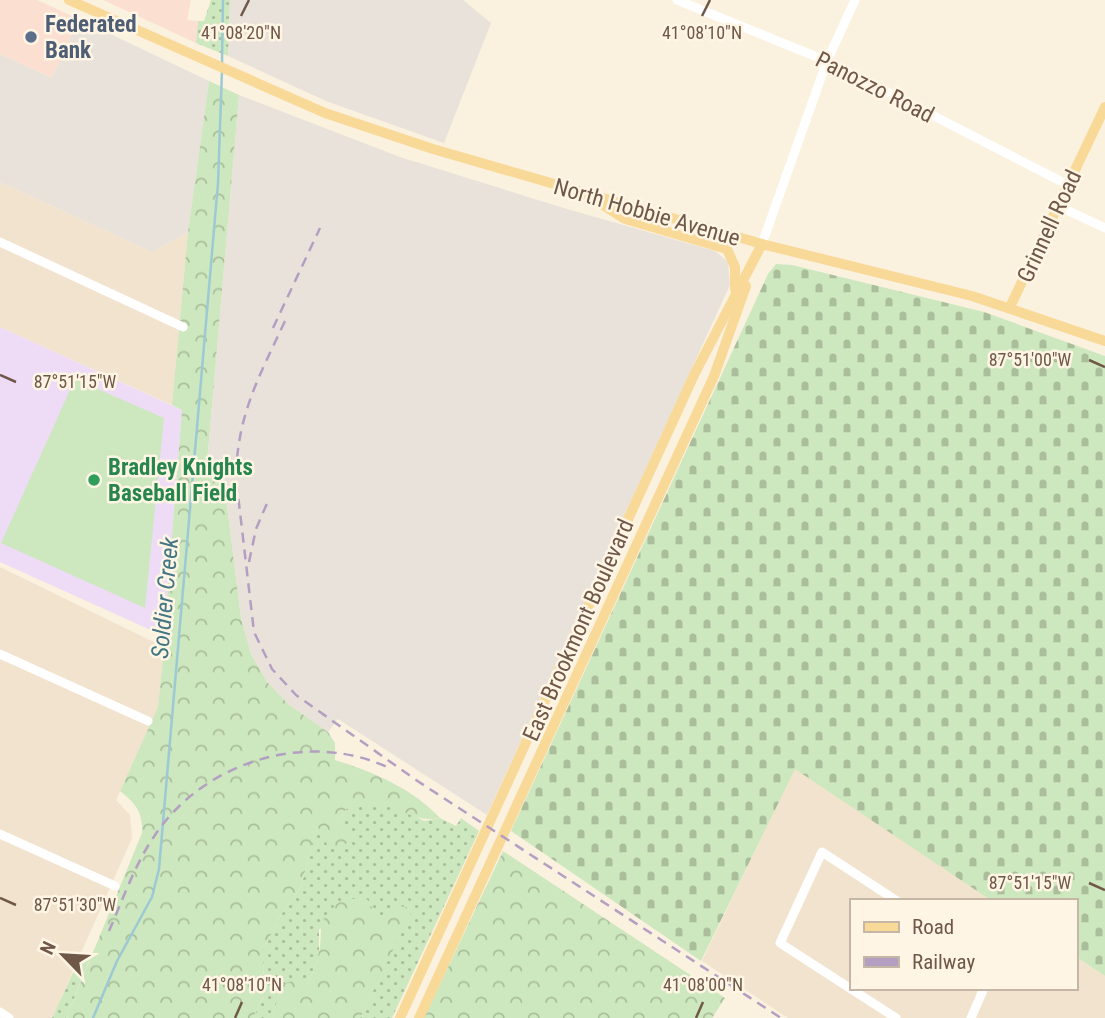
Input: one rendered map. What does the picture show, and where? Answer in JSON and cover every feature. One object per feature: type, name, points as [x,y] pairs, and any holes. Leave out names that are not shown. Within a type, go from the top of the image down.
[{"type":"main road","name":"North Hobbie Avenue","points":[[69,0],[197,58],[347,120],[483,166],[762,244],[1010,307],[1105,341]]},
{"type":"main road","name":"Grinnell Road","points":[[1010,307],[1105,107]]},
{"type":"main road","points":[[587,195],[625,219],[727,249],[737,276],[733,299]]},
{"type":"main road","name":"East Brookmont Boulevard","points":[[400,1018],[689,387],[762,244]]},
{"type":"main road","name":"East Brookmont Boulevard","points":[[419,1018],[714,376],[762,244]]},
{"type":"street","name":"Panozzo Road","points":[[677,0],[827,61],[1068,185]]},
{"type":"street","name":"East Brookmont Boulevard","points":[[762,244],[827,61],[855,0]]},
{"type":"street","points":[[1058,206],[1105,228]]},
{"type":"street","points":[[0,242],[183,327]]},
{"type":"street","points":[[0,654],[148,721]]},
{"type":"street","points":[[0,834],[115,886]]},
{"type":"street","points":[[850,988],[780,943],[822,852],[894,899]]},
{"type":"street","points":[[853,990],[896,1018]]},
{"type":"street","points":[[971,1018],[983,990]]},
{"type":"street","points":[[0,1012],[9,1018]]},
{"type":"shaded area","points":[[0,0],[37,0],[79,19],[52,78],[0,54]]},
{"type":"shaded area","points":[[103,0],[191,0],[187,20],[198,21],[196,43]]},
{"type":"shaded area","points":[[230,0],[463,0],[491,23],[444,143],[326,101],[228,56]]},
{"type":"shaded area","points":[[79,19],[209,81],[188,232],[152,252],[0,182],[0,54],[52,78]]},
{"type":"shaded area","points":[[239,95],[400,157],[715,251],[728,262],[730,285],[487,815],[338,719],[328,732],[289,706],[267,682],[251,654],[241,618],[224,482],[207,464]]},
{"type":"shaded area","points":[[0,182],[152,252],[188,232],[172,405],[0,327]]},
{"type":"shaded area","points":[[0,327],[182,410],[164,636],[0,562]]},
{"type":"shaded area","points":[[0,567],[164,647],[158,707],[116,800],[130,815],[132,838],[52,1018],[0,1018]]},
{"type":"shaded area","points":[[795,768],[990,899],[850,899],[850,990],[1077,990],[1077,957],[1105,976],[1105,1018],[788,1018],[702,961]]},
{"type":"green space","points":[[211,0],[230,0],[228,56],[196,43],[198,21],[204,21]]},
{"type":"green space","points":[[209,81],[239,95],[207,463],[224,482],[241,618],[251,654],[267,682],[289,705],[328,732],[335,743],[335,760],[364,770],[405,790],[440,818],[417,817],[376,804],[346,809],[340,820],[352,837],[339,851],[327,844],[317,825],[301,887],[282,913],[263,950],[264,996],[253,1018],[66,1018],[142,833],[137,809],[120,791],[158,707],[164,647],[156,643],[157,634],[164,636],[182,410],[172,405],[188,232]]},
{"type":"green space","points":[[776,264],[792,265],[984,312],[1105,356],[1105,976],[1077,957],[1077,899],[989,899],[795,769],[701,961],[511,831],[768,274]]},
{"type":"green space","name":"Bradley Knights Baseball Field","points":[[75,379],[164,418],[145,608],[1,543]]},
{"type":"green space","points":[[366,802],[395,806],[424,821],[440,818],[456,826],[461,818],[479,831],[392,1018],[360,1018],[379,978],[378,918],[319,929],[319,956],[308,984],[282,984],[272,1018],[253,1018],[264,996],[263,950],[282,913],[301,887],[317,824],[340,820],[346,809]]},
{"type":"green space","points":[[503,851],[725,998],[712,1018],[424,1018]]},
{"type":"green space","points":[[343,899],[367,899],[378,918],[396,905],[413,909],[360,1018],[272,1018],[282,984],[296,980],[308,984],[318,958],[323,921]]},
{"type":"green space","points":[[92,954],[66,1018],[52,1018],[76,966]]},
{"type":"waterway","name":"Soldier Creek","points":[[222,63],[223,0]]},
{"type":"waterway","name":"Soldier Creek","points":[[93,1018],[117,961],[152,897],[159,869],[218,183],[222,70]]},
{"type":"railway","points":[[273,328],[320,228]]},
{"type":"railway","points":[[285,321],[258,379],[245,415],[237,455],[236,478],[254,632],[272,669],[296,695],[416,780],[781,1018]]},
{"type":"railway","points":[[249,562],[256,529],[268,501]]},
{"type":"railway","points":[[109,931],[135,870],[155,835],[176,810],[201,788],[229,772],[259,760],[291,753],[323,752],[356,756],[387,767]]},
{"type":"place","name":"Federated Bank","points":[[31,37]]},
{"type":"place","name":"Bradley Knights Baseball Field","points":[[94,480]]}]
